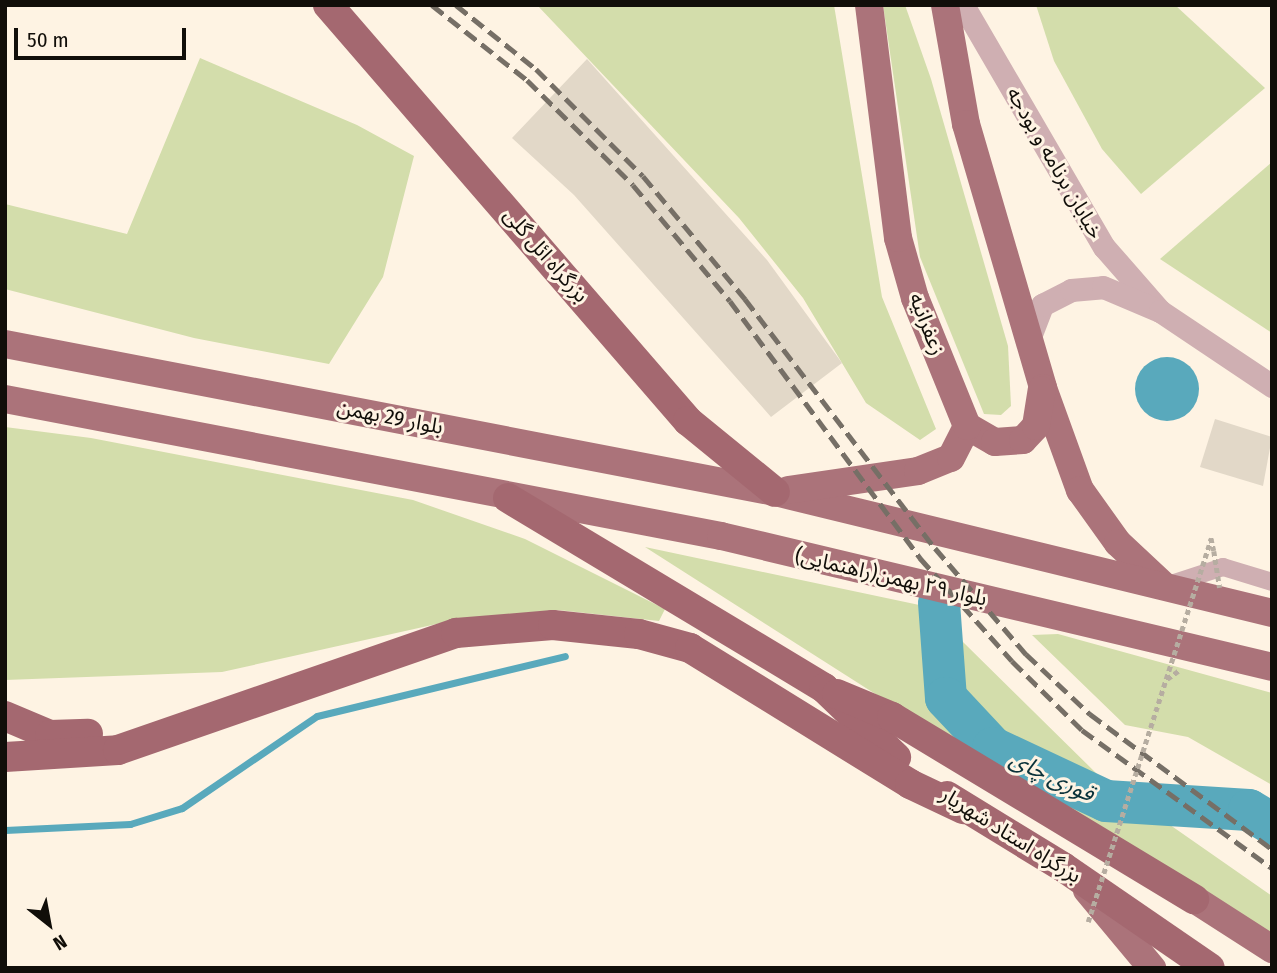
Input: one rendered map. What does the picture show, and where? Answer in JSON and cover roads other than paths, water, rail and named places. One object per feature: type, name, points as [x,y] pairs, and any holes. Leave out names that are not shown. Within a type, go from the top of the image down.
[{"type":"highway","name":"بزرگراه ائل گلی","points":[[328,5],[688,421],[775,492]]},
{"type":"highway","name":"بزرگراه استاد شهریار","points":[[508,498],[824,688],[891,717],[1194,899]]},
{"type":"highway","points":[[5,757],[118,750],[187,730],[456,633],[577,627],[639,634],[690,648],[910,784],[963,809]]},
{"type":"highway","name":"بزرگراه استاد شهریار","points":[[824,688],[873,739],[963,809],[1074,874],[1210,968]]},
{"type":"highway","points":[[5,716],[50,735],[187,730]]},
{"type":"main road","name":"زعفرانیه","points":[[869,5],[898,238],[915,298],[967,426]]},
{"type":"main road","points":[[945,5],[966,124],[1042,388],[1080,490],[1118,543],[1165,586]]},
{"type":"main road","points":[[5,329],[76,355]]},
{"type":"main road","name":"بلوار 29 بهمن","points":[[5,344],[76,355],[775,492]]},
{"type":"main road","points":[[775,492],[918,471],[951,458],[967,426],[995,442],[1023,440],[1036,426],[1042,388]]},
{"type":"main road","points":[[5,399],[508,498]]},
{"type":"main road","points":[[775,492],[1272,613]]},
{"type":"main road","name":"بلوار ٢٩ بهمن(راهنمایی)","points":[[508,498],[721,536],[1272,667]]},
{"type":"main road","points":[[1074,874],[1152,968]]},
{"type":"main road","points":[[1194,899],[1272,949]]},
{"type":"street","name":"خیابان برنامه و بودجه","points":[[963,5],[1104,247],[1160,311]]},
{"type":"street","name":"خیابان برنامه و بودجه","points":[[1028,342],[1042,305],[1071,290],[1103,287],[1160,311],[1272,386]]},
{"type":"street","points":[[1165,586],[1223,567],[1272,582]]},
{"type":"water","points":[[1161,357],[1173,357],[1190,366],[1197,377],[1197,401],[1190,412],[1173,421],[1161,421],[1149,416],[1140,407],[1135,395],[1135,383],[1140,371],[1149,362]]},
{"type":"waterway","name":"قوری چای","points":[[939,603],[946,698],[993,748],[1106,801],[1249,810],[1272,824]]},
{"type":"waterway","points":[[5,830],[130,824],[182,808],[317,716],[565,656]]},
{"type":"railway","points":[[432,5],[527,80],[633,185],[730,301],[920,558],[1012,661],[1082,730],[1272,868]]},
{"type":"railway","points":[[456,5],[536,69],[643,176],[745,299],[935,548],[1026,654],[1090,714],[1272,849]]}]
